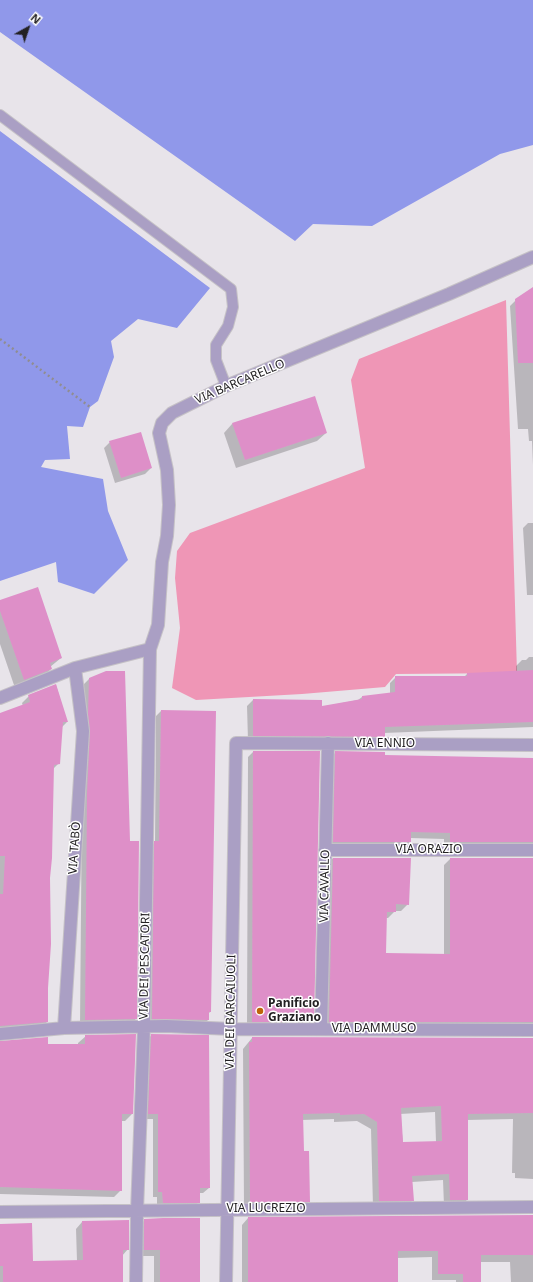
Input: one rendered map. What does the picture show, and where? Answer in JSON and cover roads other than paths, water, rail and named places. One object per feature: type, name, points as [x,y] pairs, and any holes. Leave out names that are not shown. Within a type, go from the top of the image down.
[{"type":"street","name":"VIA BARCARELLO","points":[[150,649],[158,625],[162,562],[167,536],[169,505],[167,470],[159,433],[162,423],[172,413],[184,405],[226,386],[423,305],[533,257]]},
{"type":"street","points":[[0,698],[75,668],[150,649]]},
{"type":"street","name":"VIA DEI PESCATORI","points":[[136,1282],[137,1211],[144,1026],[150,649]]},
{"type":"street","name":"VIA TABÒ","points":[[64,1028],[83,732],[75,668]]},
{"type":"street","name":"VIA ENNIO","points":[[236,743],[533,745]]},
{"type":"street","name":"VIA DEI BARCAIUOLI","points":[[226,1282],[236,743]]},
{"type":"street","name":"VIA CAVALLO","points":[[321,1029],[328,743]]},
{"type":"street","name":"VIA ORAZIO","points":[[325,850],[533,850]]},
{"type":"street","name":"VIA DAMMUSO","points":[[0,1034],[64,1028],[144,1026],[533,1030]]},
{"type":"street","name":"VIA LUCREZIO","points":[[0,1212],[533,1207]]},
{"type":"lane","points":[[0,115],[231,289],[234,307],[228,326],[216,345],[216,360],[226,386]]},
{"type":"water","points":[[0,0],[533,0],[533,145],[500,154],[372,226],[313,224],[295,241],[0,32]]},
{"type":"water","points":[[0,131],[210,288],[177,328],[138,319],[111,341],[114,357],[98,401],[90,407],[83,427],[67,426],[70,459],[45,460],[41,467],[103,479],[108,511],[128,560],[94,594],[58,582],[56,562],[0,581]]},
{"type":"place","name":"Panificio Graziano","points":[[260,1011]]}]
